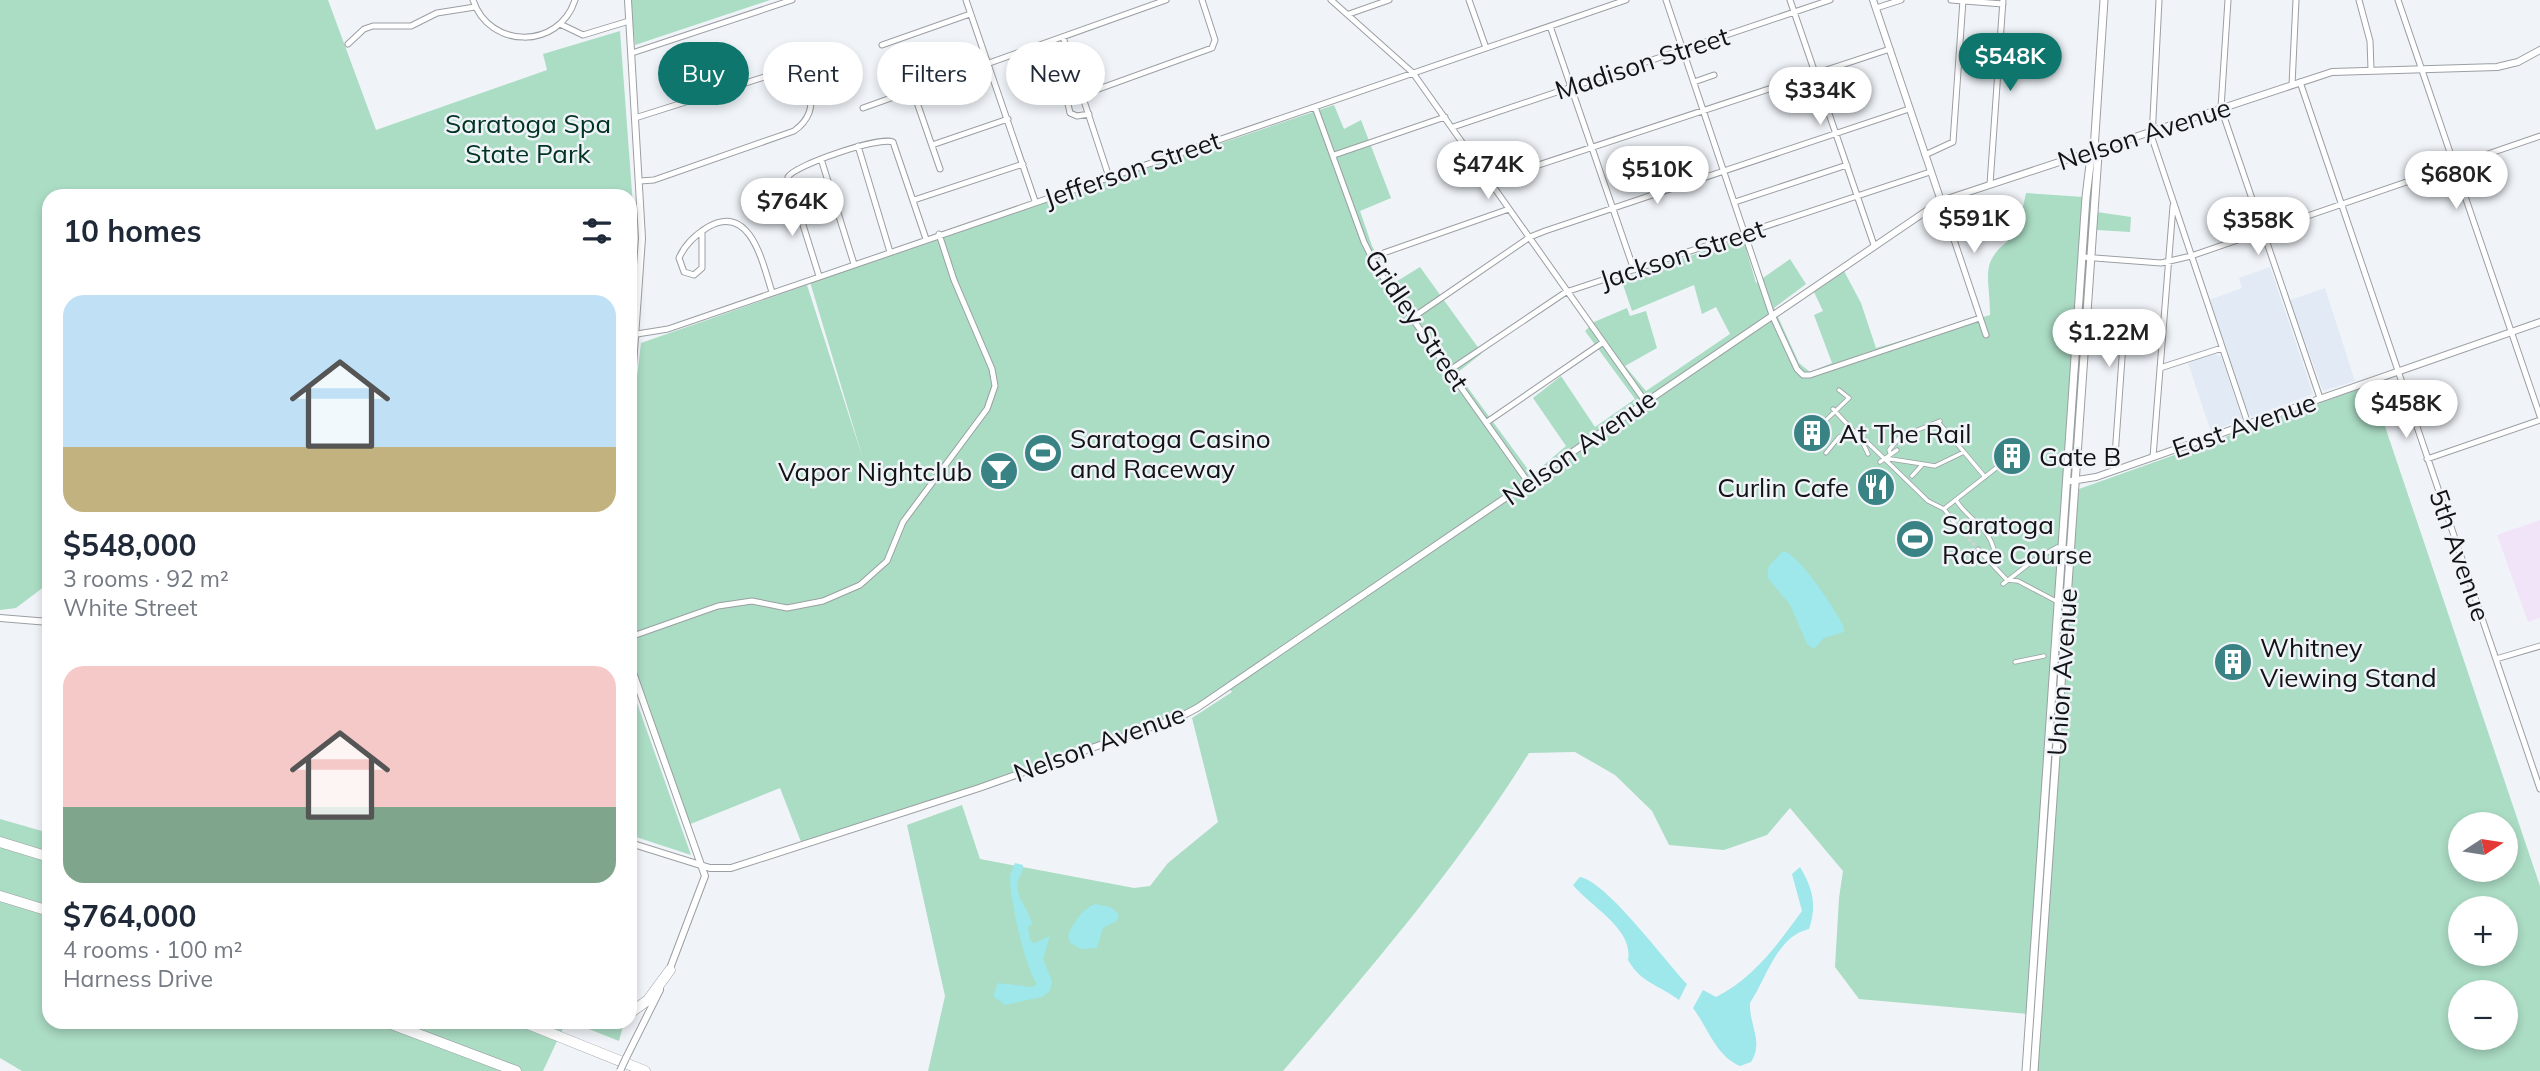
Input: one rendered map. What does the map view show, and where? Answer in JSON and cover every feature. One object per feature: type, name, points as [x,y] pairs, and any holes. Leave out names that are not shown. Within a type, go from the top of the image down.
[{"type":"highway","points":[[0,842],[42,855]]},
{"type":"highway","points":[[0,896],[42,909]]},
{"type":"highway","points":[[637,1008],[648,1000],[670,970]]},
{"type":"highway","points":[[405,1029],[516,1071]]},
{"type":"highway","points":[[540,1029],[645,1071]]},
{"type":"main road","name":"Union Avenue","points":[[2034,1071],[2082,257],[2091,156],[2094,150],[2104,0]]},
{"type":"main road","name":"Union Avenue","points":[[2070,481],[2092,257],[2098,155],[2094,150]]},
{"type":"main road","name":"Union Avenue","points":[[2026,1071],[2059,601],[2066,548]]},
{"type":"street","points":[[472,0],[484,21],[497,32],[530,38],[546,34],[560,24],[575,0]]},
{"type":"street","points":[[628,0],[642,238],[637,334]]},
{"type":"street","points":[[632,52],[792,0]]},
{"type":"street","points":[[966,0],[981,42]]},
{"type":"street","points":[[992,63],[1166,0]]},
{"type":"street","points":[[1105,86],[1212,48],[1214,44],[1202,0]]},
{"type":"street","points":[[1331,0],[1413,73],[1645,401]]},
{"type":"street","points":[[1349,14],[1390,0]]},
{"type":"street","points":[[1469,0],[1486,48]]},
{"type":"street","name":"Jefferson Street","points":[[637,334],[659,332],[1486,48],[1605,3],[1626,0]]},
{"type":"street","points":[[1666,0],[1772,315],[1797,369],[1806,376],[1980,318]]},
{"type":"street","points":[[1790,0],[1874,245]]},
{"type":"street","name":"Madison Street","points":[[1453,127],[1830,0]]},
{"type":"street","points":[[1873,0],[1986,335]]},
{"type":"street","points":[[1875,8],[1901,0]]},
{"type":"street","points":[[1951,0],[2003,2],[1990,184]]},
{"type":"street","points":[[2159,0],[2151,131],[2248,424]]},
{"type":"street","points":[[2228,0],[2221,108],[2320,398]]},
{"type":"street","points":[[2291,85],[2297,0]]},
{"type":"street","points":[[2359,0],[2371,41],[2371,69]]},
{"type":"street","points":[[2398,0],[2540,418],[2427,459]]},
{"type":"street","points":[[1925,155],[1953,142],[1963,1]]},
{"type":"street","points":[[348,44],[364,29],[373,26],[411,26],[437,13],[475,7]]},
{"type":"street","points":[[891,42],[970,14]]},
{"type":"street","points":[[560,24],[583,34],[629,21]]},
{"type":"street","points":[[1549,26],[1634,270]]},
{"type":"street","points":[[1063,37],[1065,42]]},
{"type":"street","points":[[1490,181],[1890,49]]},
{"type":"street","name":"Nelson Avenue","points":[[637,845],[726,869],[768,858],[1182,716],[1941,201],[2332,72],[2497,67],[2518,62],[2540,50]]},
{"type":"street","points":[[992,73],[1035,201]]},
{"type":"street","points":[[635,118],[774,74],[795,76],[807,89],[811,100],[808,117],[794,131],[654,180],[640,181]]},
{"type":"street","points":[[1694,82],[1714,75]]},
{"type":"street","name":"5th Avenue","points":[[2300,82],[2540,789]]},
{"type":"street","points":[[863,108],[877,103]]},
{"type":"street","points":[[918,105],[940,169]]},
{"type":"street","points":[[1068,105],[1070,113],[1077,116],[1089,114]]},
{"type":"street","points":[[1086,105],[1110,177]]},
{"type":"street","name":"Gridley Street","points":[[1315,107],[1372,257],[1528,482]]},
{"type":"street","points":[[1412,318],[1530,237],[1612,207],[1725,172],[1909,109]]},
{"type":"street","points":[[1334,155],[1445,117]]},
{"type":"street","points":[[932,145],[1008,120]]},
{"type":"street","points":[[2082,257],[2168,262],[2191,256],[2540,136]]},
{"type":"street","points":[[819,276],[788,177],[791,172],[858,146],[887,140],[896,144],[926,239]]},
{"type":"street","points":[[858,146],[890,252]]},
{"type":"street","points":[[822,162],[854,264]]},
{"type":"street","points":[[914,200],[1023,164]]},
{"type":"street","points":[[1735,202],[1847,165]]},
{"type":"street","name":"Jackson Street","points":[[1450,370],[1566,292],[1930,172]]},
{"type":"street","points":[[2153,457],[2173,203]]},
{"type":"street","points":[[1372,257],[1509,209]]},
{"type":"street","points":[[702,231],[703,264],[698,272],[688,275],[680,268],[679,258],[684,246],[702,231],[723,222],[743,227],[756,244],[772,292]]},
{"type":"street","points":[[637,635],[718,606],[752,601],[787,608],[823,601],[860,585],[887,561],[904,522],[987,409],[995,386],[992,369],[954,280],[939,234]]},
{"type":"street","name":"East Avenue","points":[[2070,481],[2153,457],[2540,322]]},
{"type":"street","points":[[2114,470],[2124,330],[2163,329]]},
{"type":"street","points":[[1487,422],[1602,343]]},
{"type":"street","points":[[2160,368],[2221,348]]},
{"type":"street","points":[[1814,416],[1824,423],[1834,410],[1849,398],[1839,390]]},
{"type":"street","points":[[1834,410],[1882,460],[1928,501],[1944,509],[1954,522]]},
{"type":"street","points":[[1890,453],[1889,450],[1900,437],[1939,422],[1985,477]]},
{"type":"street","points":[[1824,444],[1829,451],[1839,437],[1854,432]]},
{"type":"street","points":[[1861,439],[1868,454]]},
{"type":"street","points":[[1882,460],[1897,450]]},
{"type":"street","points":[[1882,460],[1935,466],[1964,452]]},
{"type":"street","points":[[1944,509],[2006,460],[2023,454]]},
{"type":"street","points":[[1912,476],[1923,464]]},
{"type":"street","points":[[1956,500],[1962,510],[1974,516],[1991,538],[1994,550],[1988,561]]},
{"type":"street","points":[[2040,557],[2066,548]]},
{"type":"street","points":[[1978,549],[2005,582]]},
{"type":"street","points":[[2005,582],[2034,560]]},
{"type":"street","points":[[2005,582],[2018,580],[2059,601]]},
{"type":"street","points":[[0,618],[42,621]]},
{"type":"street","points":[[2496,660],[2540,646]]},
{"type":"street","points":[[2015,662],[2045,656]]},
{"type":"street","points":[[620,1071],[670,970],[705,876],[637,683]]},
{"type":"shaded area","points":[[2270,267],[2313,394],[2252,417],[2247,413],[2209,300],[2242,288],[2239,278]]},
{"type":"shaded area","points":[[2325,288],[2355,381],[2323,391],[2290,300]]},
{"type":"shaded area","points":[[2214,354],[2221,356],[2242,419],[2211,432],[2188,363]]},
{"type":"shaded area","points":[[2540,520],[2540,618],[2528,622],[2497,535]]},
{"type":"green space","points":[[0,0],[328,0],[376,130],[547,70],[543,54],[620,31],[632,189],[42,189],[42,588],[16,608],[0,610]]},
{"type":"green space","name":"Saratoga Spa State Park","points":[[630,0],[770,0],[635,45]]},
{"type":"green space","name":"Saratoga Race Course","points":[[1334,105],[1344,129],[1361,120],[1391,198],[1360,211],[1372,246],[1394,283],[1420,267],[1482,353],[1457,373],[1532,475],[1566,446],[1533,398],[1561,376],[1595,427],[1635,399],[1585,331],[1594,322],[1627,308],[1630,316],[1646,311],[1657,348],[1625,366],[1646,391],[1730,334],[1716,307],[1702,314],[1694,285],[1632,311],[1621,279],[1743,238],[1756,283],[1790,259],[1806,284],[1774,308],[1799,363],[1810,372],[1832,363],[1814,315],[1823,311],[1814,292],[1844,271],[1861,303],[1876,348],[1990,315],[1988,278],[1991,261],[2004,244],[2017,234],[2026,193],[2084,197],[2063,489],[2079,489],[2371,385],[2515,812],[2448,812],[2448,882],[2518,882],[2518,821],[2540,886],[2540,1071],[2037,1071],[2039,1015],[1859,999],[1835,967],[1843,871],[1790,808],[1767,835],[1724,850],[1669,845],[1652,811],[1615,775],[1575,752],[1529,753],[1443,877],[1283,1071],[928,1071],[945,996],[907,825],[962,805],[980,859],[1134,888],[1150,886],[1168,863],[1218,822],[1192,718],[1232,692],[1227,686],[1182,716],[803,847],[780,788],[688,825],[645,711],[637,682],[637,376],[641,343],[807,285],[863,459],[810,282]]},
{"type":"green space","points":[[2097,212],[2131,217],[2130,232],[2096,230]]},
{"type":"green space","points":[[637,703],[691,855],[637,837]]},
{"type":"green space","points":[[0,819],[42,831],[42,1029],[563,1029],[543,1071],[22,1071],[0,1058]]},
{"type":"green space","points":[[589,1029],[622,1029],[619,1041]]},
{"type":"water","points":[[1783,551],[1807,572],[1844,627],[1844,632],[1824,638],[1814,649],[1807,644],[1790,605],[1767,577],[1769,566]]},
{"type":"water","points":[[1015,863],[1023,865],[1017,887],[1032,924],[1028,927],[1030,940],[1034,943],[1050,936],[1043,959],[1052,981],[1050,991],[1042,997],[1005,1005],[993,996],[998,983],[1032,987],[1037,984],[1023,949],[1013,901],[1010,878]]},
{"type":"water","points":[[1800,867],[1812,897],[1813,912],[1809,929],[1798,933],[1780,949],[1750,1003],[1756,1040],[1755,1055],[1751,1062],[1740,1066],[1719,1049],[1693,1008],[1703,990],[1716,997],[1742,981],[1784,936],[1802,911],[1792,874]]},
{"type":"water","points":[[1580,877],[1591,882],[1620,907],[1687,984],[1679,1000],[1645,979],[1633,968],[1628,960],[1624,938],[1618,928],[1573,885]]},
{"type":"water","points":[[1095,904],[1110,907],[1119,914],[1117,921],[1103,928],[1097,948],[1081,949],[1070,943],[1068,936],[1078,917]]},
{"type":"tunnel","points":[[1954,522],[1978,549]]},
{"type":"place","name":"At The Rail","points":[[1812,433]]},
{"type":"place","name":"Saratoga Casino and Raceway","points":[[1043,453]]},
{"type":"place","name":"Gate B","points":[[2012,456]]},
{"type":"place","name":"Vapor Nightclub","points":[[999,471]]},
{"type":"place","name":"Curlin Cafe","points":[[1876,487]]},
{"type":"place","name":"Saratoga Race Course","points":[[1915,539]]},
{"type":"place","name":"Whitney Viewing Stand","points":[[2233,662]]}]
